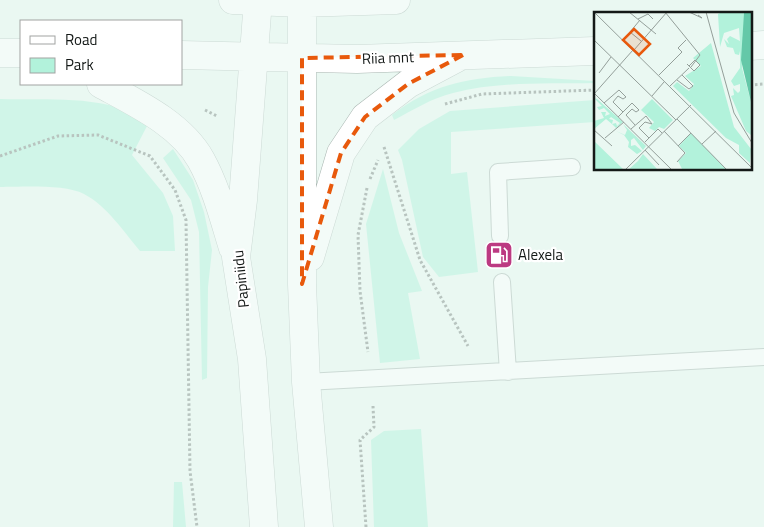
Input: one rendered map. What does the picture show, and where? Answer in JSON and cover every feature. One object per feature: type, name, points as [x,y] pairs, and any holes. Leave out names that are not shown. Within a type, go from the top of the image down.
[{"type":"main road","points":[[249,1],[396,0]]},
{"type":"main road","name":"Papiniidu","points":[[249,1],[254,58],[243,200],[236,257],[252,359],[264,527]]},
{"type":"main road","points":[[301,2],[302,284],[306,382],[319,527]]},
{"type":"main road","name":"Riia mnt","points":[[182,55],[302,58],[594,51]]},
{"type":"main road","points":[[0,53],[20,53]]},
{"type":"main road","points":[[302,284],[341,154],[365,117],[408,84],[463,55]]},
{"type":"main road","points":[[103,85],[176,130],[201,159],[217,197],[236,257]]},
{"type":"lane","points":[[500,236],[498,172],[572,167]]},
{"type":"lane","points":[[502,282],[508,372]]},
{"type":"lane","points":[[306,382],[372,380],[764,357]]},
{"type":"path","points":[[439,105],[482,94],[594,90]]},
{"type":"path","points":[[199,107],[224,119]]},
{"type":"path","points":[[0,156],[58,136],[98,135],[150,156],[175,190],[186,220],[190,471],[197,527]]},
{"type":"path","points":[[366,527],[360,440],[374,427],[372,380],[360,291],[358,235],[368,183],[387,140]]},
{"type":"path","points":[[384,147],[420,260],[483,373]]},
{"type":"highlighted area","points":[[463,55],[408,84],[365,117],[341,153],[302,284],[302,58]]},
{"type":"green space","points":[[511,76],[594,81],[594,83],[524,84],[470,89],[438,98],[394,120],[392,115],[434,90],[448,85]]},
{"type":"green space","points":[[0,99],[96,102],[119,109],[147,126],[132,155],[163,193],[173,216],[175,251],[140,251],[100,205],[76,191],[43,187],[0,187]]},
{"type":"green space","points":[[594,100],[594,122],[451,132],[451,174],[467,172],[478,272],[439,277],[423,257],[402,160],[398,150],[419,129],[450,111]]},
{"type":"green space","points":[[173,149],[193,180],[204,212],[212,250],[208,287],[207,378],[202,380],[199,232],[191,200],[163,158]]},
{"type":"green space","points":[[383,169],[399,233],[422,291],[408,293],[420,359],[380,363],[366,224]]},
{"type":"green space","points":[[421,429],[428,527],[374,527],[371,440],[384,431]]},
{"type":"green space","points":[[174,482],[182,482],[186,527],[173,527]]},
{"type":"place","name":"Alexela","points":[[499,255]]}]
